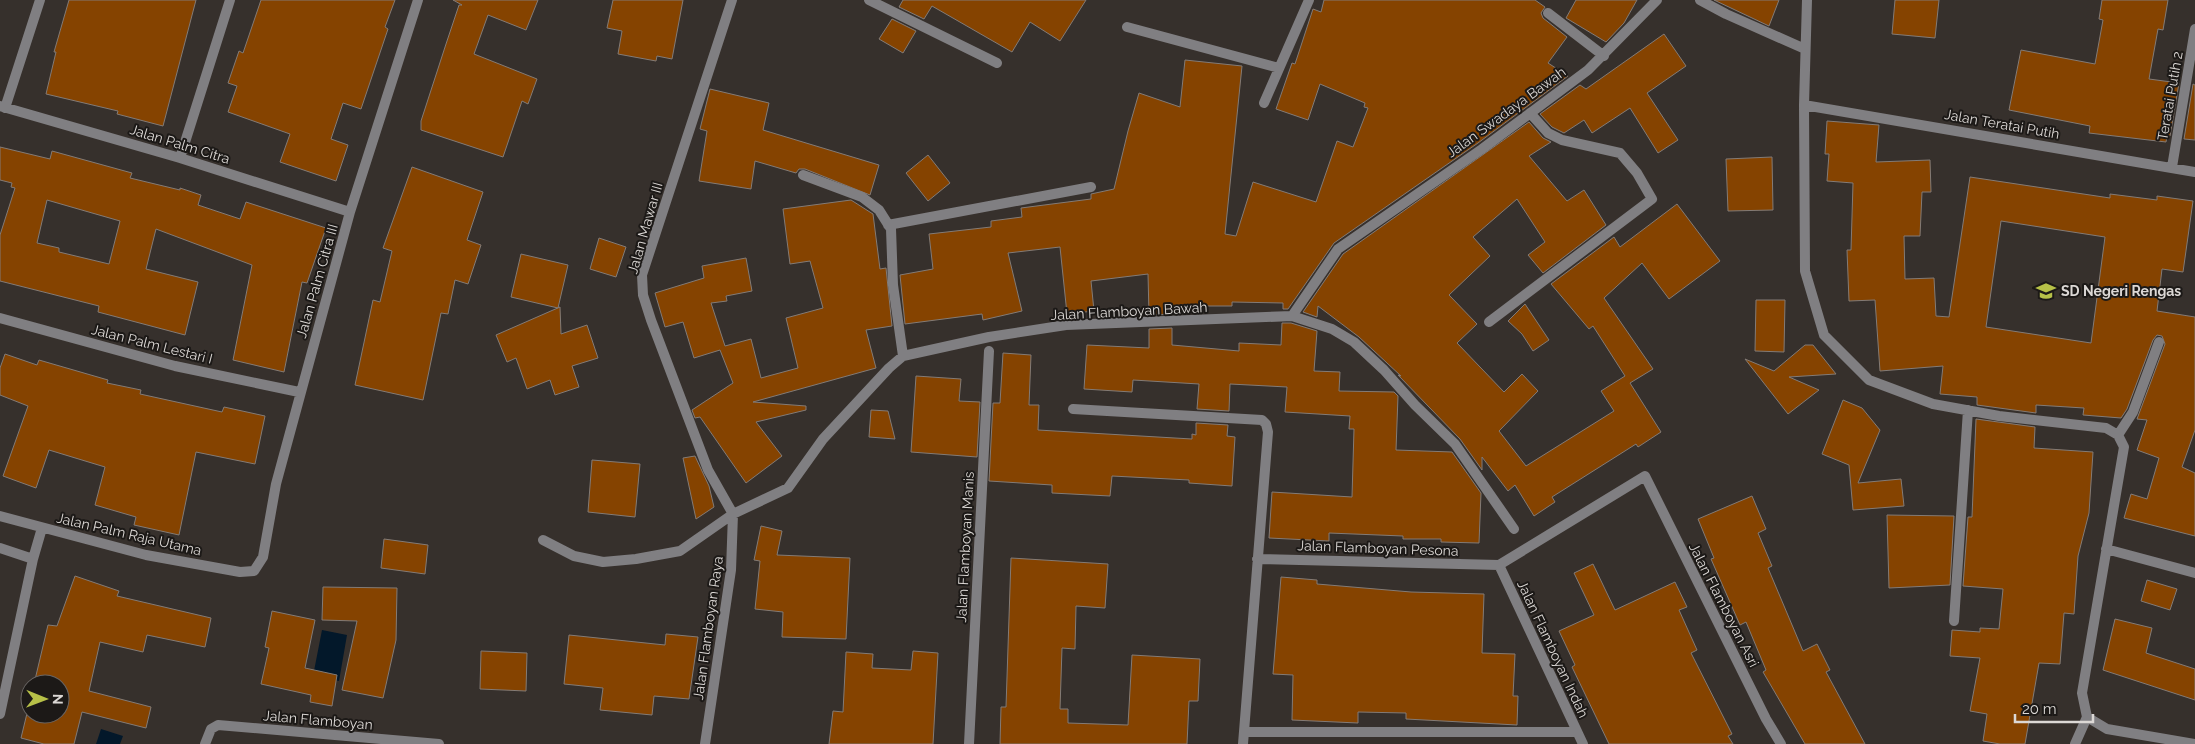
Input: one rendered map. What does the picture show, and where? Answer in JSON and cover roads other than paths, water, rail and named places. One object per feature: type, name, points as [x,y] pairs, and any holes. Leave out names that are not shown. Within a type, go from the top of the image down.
[{"type":"street","points":[[2,107],[40,0]]},
{"type":"street","points":[[180,158],[230,0]]},
{"type":"street","name":"Jalan Palm Citra III","points":[[254,571],[263,557],[276,484],[299,392],[350,212],[418,0]]},
{"type":"street","name":"Jalan Mawar III","points":[[732,0],[642,275],[643,295],[708,470],[733,514]]},
{"type":"street","points":[[869,0],[997,63]]},
{"type":"street","points":[[1264,103],[1309,0]]},
{"type":"street","name":"Jalan Swadaya Bawah","points":[[1292,316],[1338,249],[1530,113],[1604,56],[1657,0]]},
{"type":"street","points":[[1700,0],[1726,14],[1805,49]]},
{"type":"street","points":[[1807,0],[1804,105],[1805,271],[1824,335],[1869,380],[1934,404],[1999,416],[2106,428],[2118,435],[2124,447],[2082,693],[2087,717],[2076,744]]},
{"type":"street","points":[[1548,12],[1604,56]]},
{"type":"street","points":[[1127,27],[1279,68]]},
{"type":"street","name":"Teratai Putih 2","points":[[2172,166],[2195,29]]},
{"type":"street","name":"Jalan Teratai Putih","points":[[1804,105],[2172,166],[2195,172]]},
{"type":"street","name":"Jalan Palm Citra","points":[[2,107],[180,158],[350,212]]},
{"type":"street","points":[[1489,322],[1652,199],[1637,173],[1620,153],[1562,140],[1548,133],[1530,113]]},
{"type":"street","points":[[803,175],[862,197],[879,210],[891,229],[892,285],[903,356]]},
{"type":"street","points":[[888,225],[1091,187]]},
{"type":"street","name":"Jalan Flamboyan Bawah","points":[[543,540],[574,556],[603,562],[636,559],[680,551],[733,514],[788,488],[823,439],[888,368],[903,356],[989,337],[1066,325],[1292,316],[1320,324],[1347,338],[1384,370],[1415,405],[1455,444],[1514,529]]},
{"type":"street","name":"Jalan Palm Lestari I","points":[[0,318],[175,366],[299,392]]},
{"type":"street","points":[[2118,435],[2133,412],[2159,342]]},
{"type":"street","name":"Jalan Flamboyan Manis","points":[[969,744],[989,351]]},
{"type":"street","points":[[1073,409],[1262,420],[1266,424],[1268,432],[1243,744]]},
{"type":"street","points":[[1954,621],[1968,410]]},
{"type":"street","name":"Jalan Flamboyan Asri","points":[[1499,565],[1645,476],[1766,719],[1781,744]]},
{"type":"street","name":"Jalan Flamboyan Raya","points":[[705,744],[731,570],[733,514]]},
{"type":"street","name":"Jalan Palm Raja Utama","points":[[0,516],[146,555],[240,572],[254,571]]},
{"type":"street","points":[[0,714],[33,558],[42,528]]},
{"type":"street","points":[[0,548],[33,558]]},
{"type":"street","points":[[2106,549],[2195,572]]},
{"type":"street","name":"Jalan Flamboyan Pesona","points":[[1258,559],[1499,565]]},
{"type":"street","name":"Jalan Flamboyan Indah","points":[[1499,565],[1583,744]]},
{"type":"street","points":[[2087,717],[2107,729],[2195,744]]},
{"type":"street","name":"Jalan Flamboyan","points":[[205,744],[211,729],[218,725],[439,744]]},
{"type":"street","points":[[1244,732],[1577,732]]},
{"type":"water","points":[[322,630],[347,635],[339,681],[313,676]]},
{"type":"water","points":[[101,729],[123,736],[120,744],[96,744]]},
{"type":"place","name":"SD Negeri Rengas","points":[[2046,291]]}]
